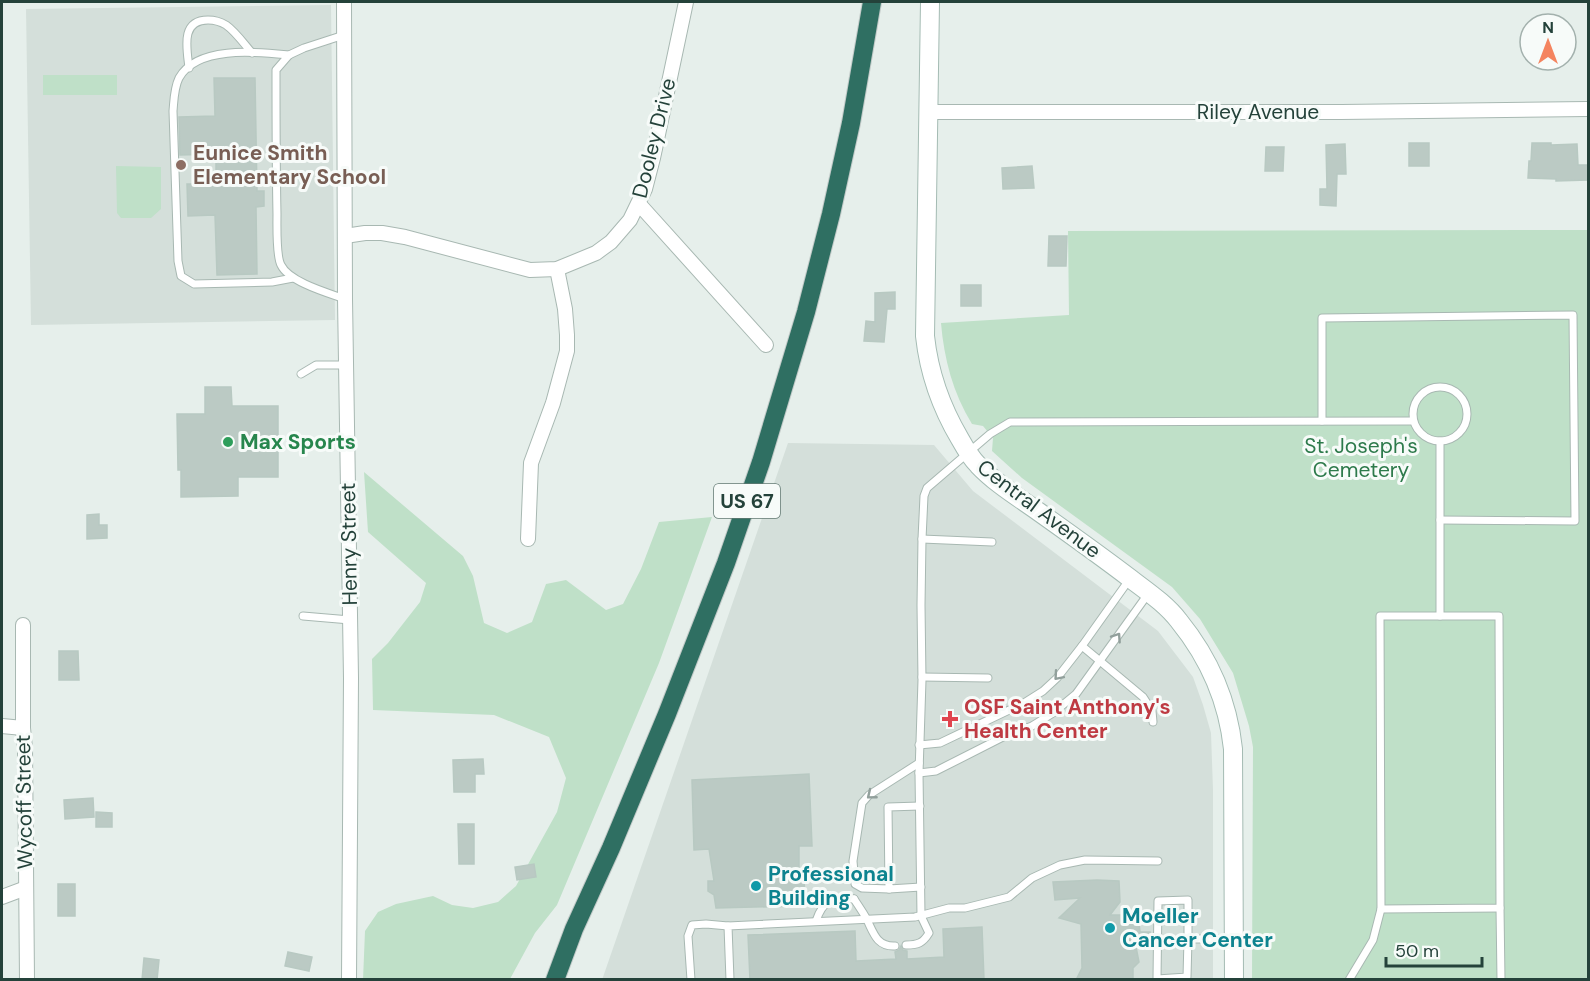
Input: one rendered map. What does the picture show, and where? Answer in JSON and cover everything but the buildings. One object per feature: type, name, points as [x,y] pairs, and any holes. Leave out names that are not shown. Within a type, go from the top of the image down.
[{"type":"highway","name":"US 67","points":[[555,980],[574,929],[611,848],[671,704],[726,563],[761,462],[806,312],[828,225],[851,123],[872,2]]},
{"type":"street","name":"Henry Street","points":[[344,2],[345,299],[350,620],[349,980]]},
{"type":"street","name":"Dooley Drive","points":[[345,237],[365,233],[382,233],[405,237],[530,270],[557,269],[596,253],[611,242],[630,220],[645,189],[654,158],[686,2]]},
{"type":"street","name":"Central Avenue","points":[[930,2],[925,336],[935,386],[951,424],[977,464],[997,482],[1131,578],[1179,619],[1214,675],[1224,700],[1233,749],[1234,980]]},
{"type":"street","name":"Riley Avenue","points":[[928,112],[1341,112],[1588,109]]},
{"type":"street","points":[[639,204],[766,345]]},
{"type":"street","points":[[528,539],[531,463],[553,403],[567,351],[565,309],[557,269]]},
{"type":"street","name":"Wycoff Street","points":[[23,625],[27,980]]},
{"type":"street","points":[[2,726],[23,728]]},
{"type":"street","points":[[2,897],[26,888]]},
{"type":"lane","points":[[189,68],[186,37],[193,24],[202,20],[214,20],[226,25],[252,53]]},
{"type":"lane","points":[[344,35],[289,55],[276,70],[277,243],[280,265],[293,278],[345,299]]},
{"type":"lane","points":[[289,55],[224,53],[199,61],[185,70],[178,79],[173,111],[178,261],[181,276],[194,284],[272,282],[293,278]]},
{"type":"lane","points":[[1322,421],[1322,318],[1573,315],[1575,520],[1440,520]]},
{"type":"lane","points":[[301,374],[316,365],[346,365]]},
{"type":"lane","points":[[1434,387],[1452,389],[1464,402],[1467,411],[1463,428],[1457,435],[1440,441],[1431,440],[1417,429],[1412,412],[1419,396],[1434,387]]},
{"type":"lane","points":[[906,945],[924,941],[929,933],[921,916],[920,806],[922,539],[924,496],[927,488],[990,434],[1010,422],[1413,421]]},
{"type":"lane","points":[[1440,441],[1440,616]]},
{"type":"lane","points":[[922,539],[992,542]]},
{"type":"lane","points":[[920,745],[940,743],[1024,703],[1043,691],[1057,678],[1082,646],[1131,578]]},
{"type":"lane","points":[[920,773],[936,771],[1005,736],[1032,726],[1053,713],[1076,694],[1149,593]]},
{"type":"lane","points":[[303,616],[350,620]]},
{"type":"lane","points":[[1349,980],[1373,940],[1381,909],[1380,616],[1499,616],[1501,980]]},
{"type":"lane","points":[[1082,646],[1143,697],[1152,711],[1153,722]]},
{"type":"lane","points":[[922,677],[988,678]]},
{"type":"lane","points":[[920,763],[869,795],[862,803],[854,861],[855,884],[862,888],[921,887]]},
{"type":"lane","points":[[889,889],[888,807],[920,806]]},
{"type":"lane","points":[[691,980],[688,936],[692,925],[728,926],[921,916],[949,908],[965,908],[1009,897],[1032,878],[1060,865],[1085,860],[1158,861]]},
{"type":"lane","points":[[854,899],[862,888]]},
{"type":"lane","points":[[854,899],[867,919],[872,933],[882,943],[895,946]]},
{"type":"lane","points":[[816,921],[820,910],[830,900],[854,899]]},
{"type":"lane","points":[[1188,900],[1188,939],[1187,977],[1157,979],[1158,901],[1188,900]]},
{"type":"lane","points":[[1381,909],[1500,908]]},
{"type":"lane","points":[[728,926],[730,980]]},
{"type":"lane","points":[[1188,939],[1234,939]]},
{"type":"shaded area","name":"Eunice Smith Elementary School","points":[[331,5],[335,320],[31,325],[26,9]]},
{"type":"shaded area","name":"OSF Saint Anthony's Health Center","points":[[788,443],[934,445],[973,491],[1158,631],[1193,677],[1211,733],[1213,979],[602,980]]},
{"type":"green space","points":[[43,75],[117,75],[117,95],[43,95]]},
{"type":"green space","points":[[116,166],[161,167],[161,209],[151,218],[121,218],[117,213]]},
{"type":"green space","name":"St. Joseph's Cemetery","points":[[1588,230],[1588,979],[1252,979],[1253,747],[1233,673],[1200,619],[1172,587],[1022,478],[992,451],[993,438],[983,426],[972,424],[955,388],[944,350],[941,323],[1069,315],[1068,231]]},
{"type":"green space","points":[[364,472],[463,556],[473,576],[484,623],[507,633],[532,622],[546,584],[566,580],[606,610],[623,604],[641,569],[659,522],[712,517],[659,663],[557,905],[535,933],[510,979],[363,980],[365,931],[378,912],[396,904],[433,896],[452,905],[473,908],[498,902],[516,886],[557,812],[566,778],[549,737],[494,715],[373,710],[372,659],[388,643],[420,602],[426,583],[368,532]]},
{"type":"place","name":"Eunice Smith Elementary School","points":[[181,165]]},
{"type":"place","name":"Max Sports","points":[[228,442]]},
{"type":"place","name":"OSF Saint Anthony's Health Center","points":[[950,719]]},
{"type":"place","name":"Professional Building","points":[[756,886]]},
{"type":"place","name":"Moeller Cancer Center","points":[[1110,928]]}]
